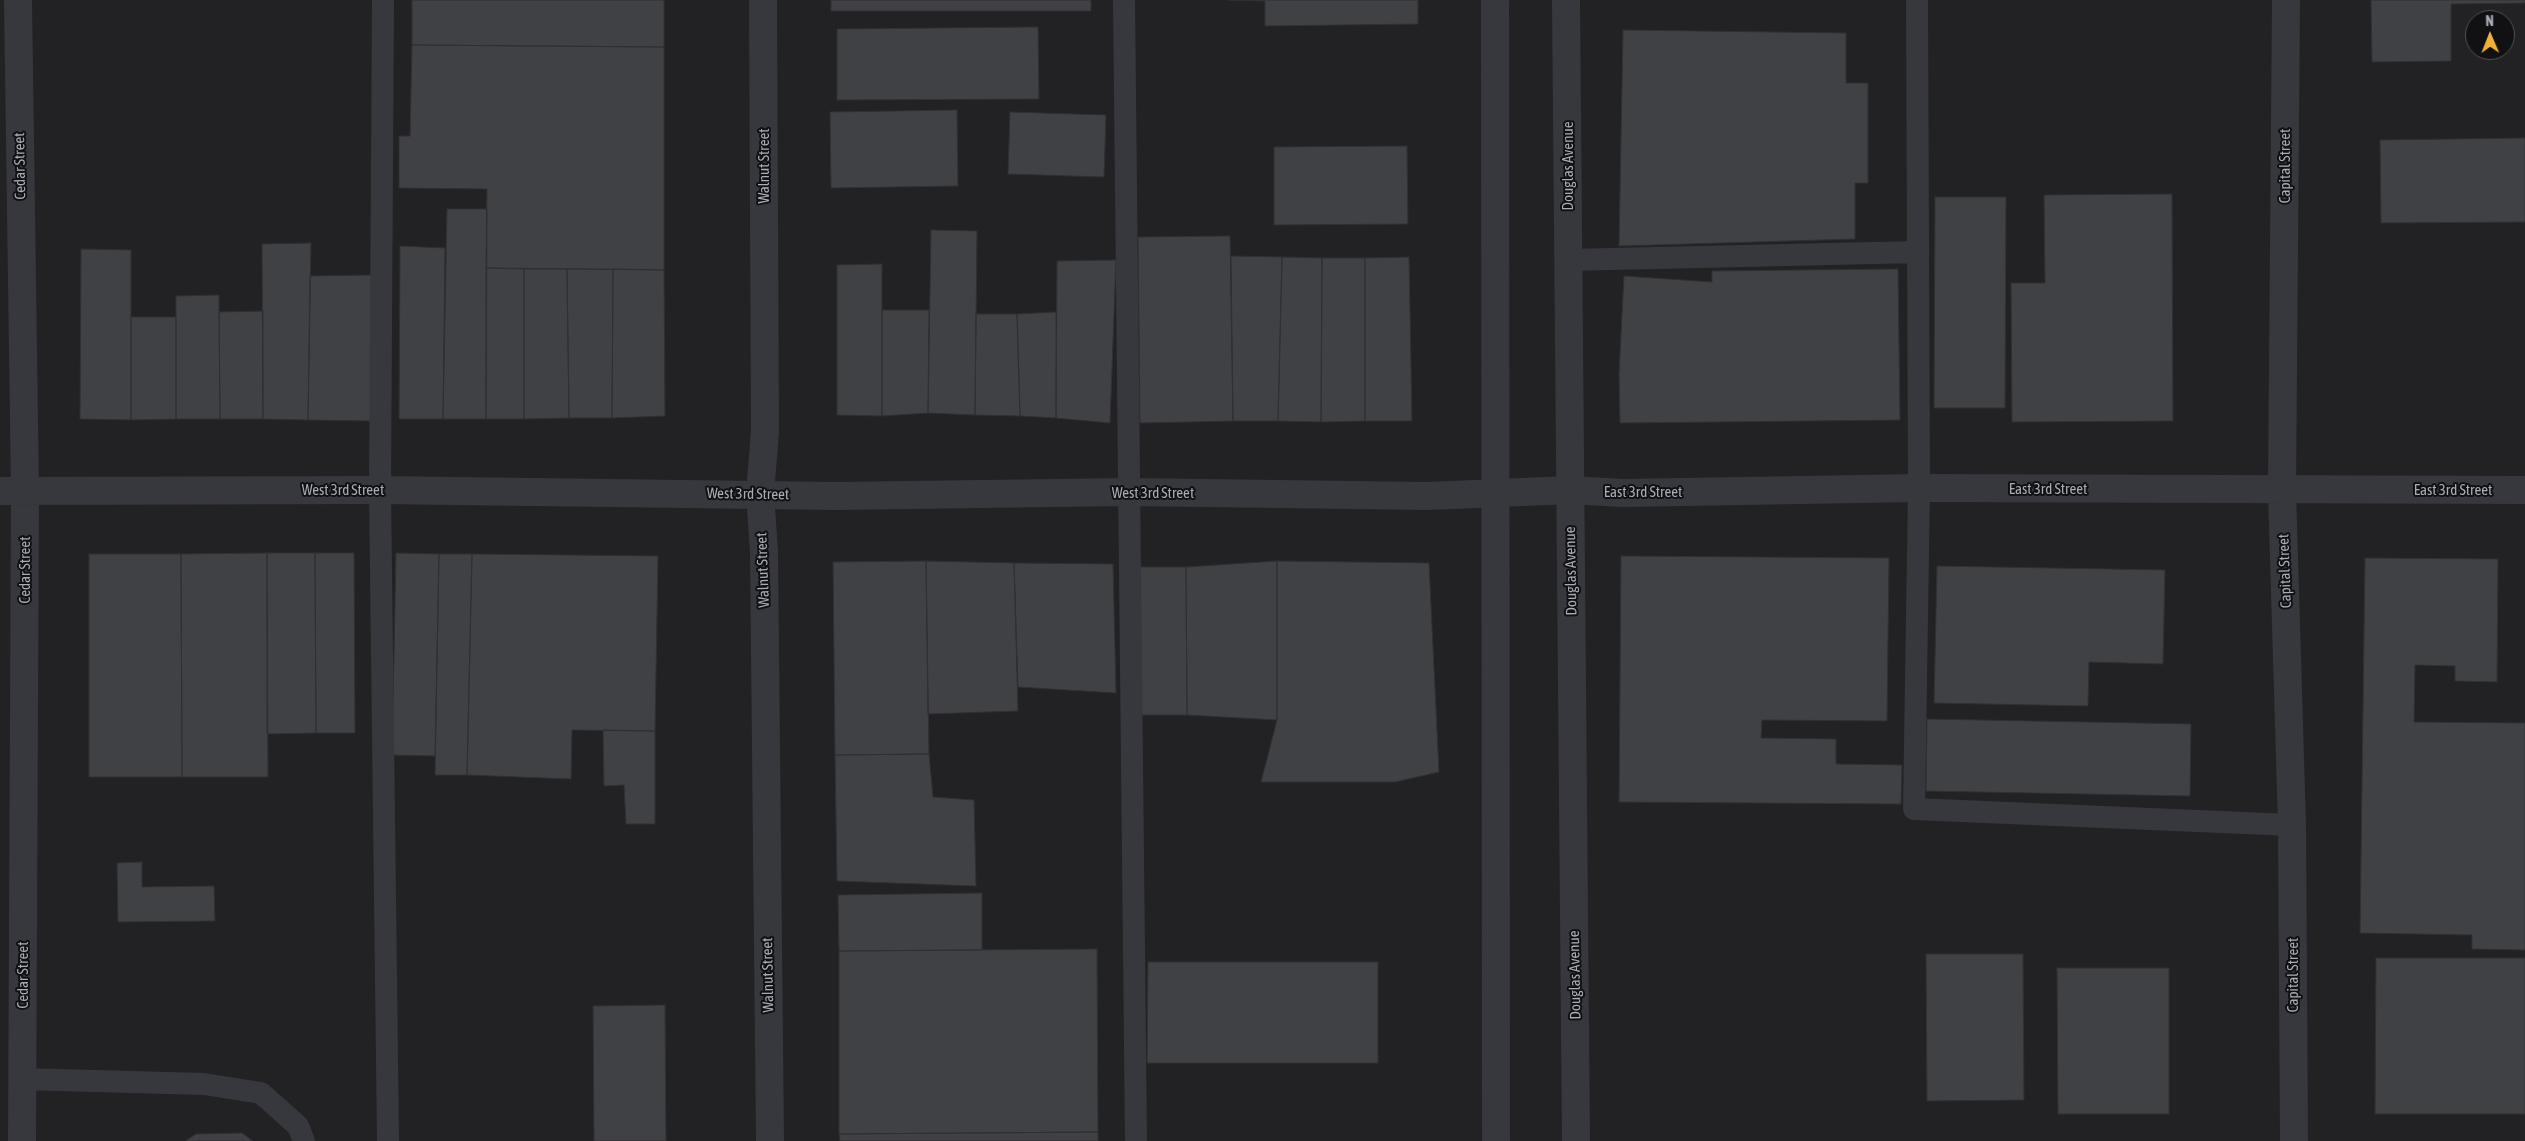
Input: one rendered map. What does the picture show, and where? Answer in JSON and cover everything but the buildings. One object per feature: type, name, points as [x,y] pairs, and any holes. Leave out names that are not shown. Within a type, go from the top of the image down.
[{"type":"street","name":"Cedar Street","points":[[18,0],[12,491],[22,1141]]},
{"type":"street","name":"Walnut Street","points":[[763,0],[764,432],[760,493],[764,552],[770,1141]]},
{"type":"street","points":[[1495,0],[1496,1141]]},
{"type":"street","name":"Douglas Avenue","points":[[1566,0],[1576,1141]]},
{"type":"street","name":"Capital Street","points":[[2286,0],[2282,491],[2292,826],[2294,1141]]},
{"type":"street","name":"East 3rd Street","points":[[1496,494],[1570,490],[1623,493],[1918,488],[2282,491],[2525,490]]},
{"type":"street","name":"West 3rd Street","points":[[12,491],[380,490],[760,493],[836,496],[1129,492],[1427,496],[1496,494]]},
{"type":"lane","points":[[383,0],[380,490],[388,1141]]},
{"type":"lane","points":[[1124,0],[1136,1141]]},
{"type":"lane","points":[[1917,0],[1918,488],[1914,809],[2292,826]]},
{"type":"lane","points":[[1568,260],[1918,252]]},
{"type":"lane","points":[[22,1079],[204,1084],[261,1093],[298,1126],[304,1141]]},
{"type":"shaded area","points":[[0,0],[2525,0],[2525,1141],[0,1141]]}]
